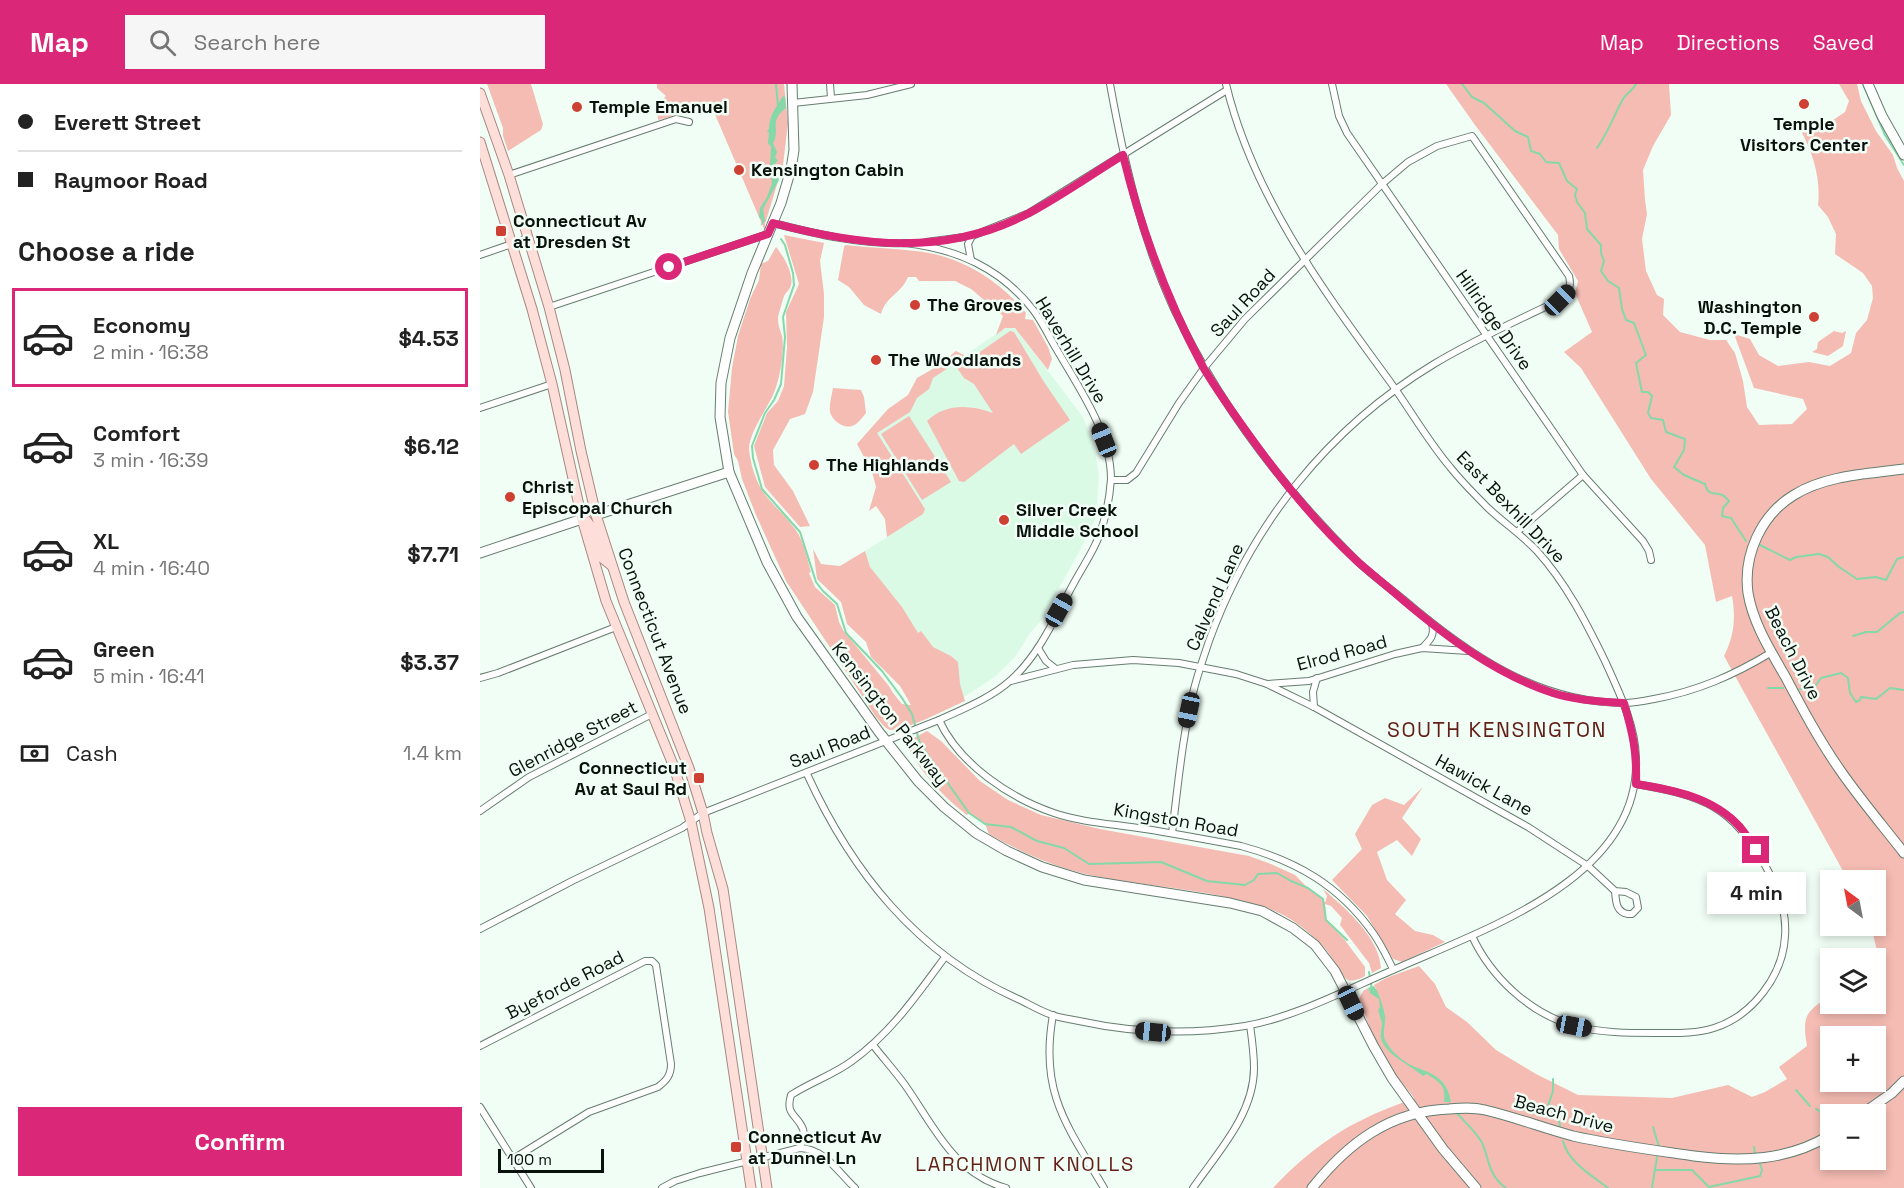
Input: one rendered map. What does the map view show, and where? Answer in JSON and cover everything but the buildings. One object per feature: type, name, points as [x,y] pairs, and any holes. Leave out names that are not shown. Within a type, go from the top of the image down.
[{"type":"main road","name":"Connecticut Avenue","points":[[480,93],[529,238],[549,307],[596,515],[633,626],[689,768],[704,813],[707,833],[723,889],[767,1188]]},
{"type":"main road","name":"Connecticut Avenue","points":[[480,142],[513,244],[552,384],[582,519],[615,627],[674,767],[691,822],[709,908],[751,1188]]},
{"type":"main road","points":[[573,479],[578,484],[587,512],[596,515]]},
{"type":"main road","points":[[582,519],[586,520],[593,529],[602,558],[612,566]]},
{"type":"street","name":"Kensington Parkway","points":[[792,84],[794,150],[791,168],[773,223],[737,316],[725,356],[720,417],[729,472],[767,562],[797,617],[918,781],[944,807],[976,833],[1006,851],[1042,867],[1084,880],[1230,903],[1262,911],[1293,928],[1315,945],[1335,970],[1379,1058],[1443,1149],[1476,1188]]},
{"type":"street","points":[[830,84],[831,98]]},
{"type":"street","points":[[793,103],[867,95],[911,84]]},
{"type":"street","points":[[1110,84],[1133,197],[1174,309],[1204,368],[1239,422],[1290,491],[1357,561],[1432,624],[1469,651],[1522,681],[1553,693],[1624,703],[1677,695],[1722,680],[1772,652]]},
{"type":"street","name":"Hillridge Drive","points":[[1332,84],[1339,116],[1347,133],[1583,475],[1643,541],[1652,560]]},
{"type":"street","points":[[1868,84],[1882,116],[1904,155]]},
{"type":"street","points":[[773,223],[866,242],[938,242],[972,236],[1029,213],[1226,87]]},
{"type":"street","name":"East Bexhill Drive","points":[[807,774],[850,853],[881,897],[918,935],[945,957],[977,979],[1053,1015],[1104,1027],[1153,1032],[1195,1032],[1250,1025],[1301,1009],[1506,921],[1534,905],[1588,866],[1621,825],[1636,784],[1635,742],[1624,703],[1592,634],[1570,594],[1541,555],[1518,531],[1486,507],[1452,470],[1351,329],[1305,260],[1262,186],[1239,129],[1226,87]]},
{"type":"street","points":[[509,176],[676,119],[688,122]]},
{"type":"street","name":"Saul Road","points":[[480,929],[682,828],[704,813],[939,720],[977,702],[1010,681],[1038,648],[1096,542],[1103,525],[1111,480],[1127,480],[1136,473],[1160,432],[1204,368],[1245,319],[1382,184],[1419,155],[1437,146],[1472,136],[1569,276]]},
{"type":"street","points":[[549,307],[768,234]]},
{"type":"street","points":[[970,260],[968,244],[972,236]]},
{"type":"street","points":[[480,255],[529,238]]},
{"type":"street","name":"Haverhill Drive","points":[[905,243],[930,246],[970,260],[995,274],[1016,291],[1035,313],[1096,421],[1107,451],[1111,480]]},
{"type":"street","name":"Calvend Lane","points":[[1172,833],[1185,729],[1200,667],[1239,571],[1264,528],[1290,491],[1334,442],[1396,390],[1434,364],[1487,335],[1560,300],[1571,285],[1569,276]]},
{"type":"street","points":[[480,408],[552,384]]},
{"type":"street","name":"Beach Drive","points":[[1904,469],[1833,480],[1805,489],[1783,503],[1763,526],[1755,541],[1749,563],[1748,591],[1754,615],[1815,730],[1840,770],[1904,853]]},
{"type":"street","points":[[596,515],[729,472]]},
{"type":"street","points":[[1518,531],[1583,475]]},
{"type":"street","points":[[480,553],[582,519]]},
{"type":"street","points":[[1422,648],[1432,638],[1434,631],[1432,624]]},
{"type":"street","points":[[480,678],[615,627]]},
{"type":"street","points":[[1038,648],[1046,661],[1056,669]]},
{"type":"street","name":"Elrod Road","points":[[1010,681],[1090,663],[1133,660],[1179,663],[1236,674],[1267,684],[1309,681],[1395,654],[1422,648],[1469,651]]},
{"type":"street","points":[[1314,707],[1313,692],[1317,678]]},
{"type":"street","name":"Hawick Lane","points":[[1267,684],[1314,707],[1528,826],[1588,866],[1615,891]]},
{"type":"street","name":"Glenridge Street","points":[[480,812],[529,777],[652,714]]},
{"type":"street","name":"Kingston Road","points":[[939,720],[947,735],[972,763],[999,786],[1021,800],[1066,816],[1240,846],[1270,854],[1312,874],[1350,906],[1373,933],[1393,969]]},
{"type":"street","points":[[1472,936],[1497,974],[1517,995],[1540,1011],[1574,1026],[1624,1033],[1694,1033],[1715,1028],[1735,1019],[1754,1003],[1776,972],[1785,942],[1784,913],[1779,892],[1772,877],[1739,826],[1720,810],[1704,801],[1673,790],[1636,784]]},
{"type":"street","points":[[1615,891],[1626,892],[1636,897],[1638,908],[1636,911],[1628,914],[1620,911],[1615,891]]},
{"type":"street","points":[[800,1149],[804,1136],[803,1130],[790,1110],[791,1095],[838,1071],[873,1045],[902,1015],[945,957]]},
{"type":"street","name":"Byeforde Road","points":[[480,1046],[645,961],[652,961],[656,965],[671,1070],[668,1080],[658,1087],[589,1112],[513,1159]]},
{"type":"street","points":[[1053,1015],[1048,1058],[1053,1089],[1066,1124],[1104,1188]]},
{"type":"street","points":[[1193,1188],[1234,1130],[1248,1102],[1254,1068],[1250,1025]]},
{"type":"street","points":[[873,1045],[904,1084],[949,1151],[978,1176],[1006,1188]]},
{"type":"street","points":[[1876,1104],[1904,1081]]},
{"type":"street","points":[[480,1107],[531,1188]]},
{"type":"street","name":"Beach Drive","points":[[1312,1188],[1331,1164],[1366,1136],[1386,1124],[1416,1112],[1436,1110],[1466,1108],[1485,1110],[1613,1145],[1715,1158],[1773,1157],[1807,1147],[1820,1140]]},
{"type":"street","points":[[662,1188],[700,1173],[800,1149],[810,1149],[820,1153],[855,1188]]},
{"type":"shaded area","points":[[487,84],[531,84],[543,124],[541,130],[508,151],[503,128]]},
{"type":"shaded area","points":[[657,84],[784,84],[788,123],[783,165],[765,224],[765,231],[714,112],[688,112],[658,120],[657,106],[666,96],[657,88]]},
{"type":"shaded area","points":[[1446,84],[1669,84],[1671,115],[1653,146],[1643,170],[1647,214],[1642,239],[1646,271],[1657,295],[1664,299],[1663,315],[1680,332],[1710,340],[1726,340],[1735,353],[1747,407],[1759,425],[1792,424],[1807,409],[1803,399],[1754,388],[1734,334],[1750,339],[1759,355],[1778,366],[1809,362],[1830,366],[1851,353],[1856,333],[1867,320],[1873,298],[1872,286],[1863,273],[1835,254],[1836,234],[1828,217],[1818,205],[1815,166],[1800,129],[1811,121],[1827,124],[1845,112],[1849,101],[1839,84],[1857,84],[1861,101],[1876,131],[1893,155],[1904,181],[1904,1188],[1273,1188],[1293,1168],[1338,1133],[1414,1098],[1387,1064],[1359,999],[1363,991],[1368,988],[1370,993],[1376,989],[1374,985],[1386,978],[1419,966],[1435,984],[1446,1007],[1467,1022],[1496,1050],[1578,1095],[1672,1098],[1728,1085],[1752,1097],[1787,1079],[1779,1067],[1807,1046],[1805,1021],[1810,1011],[1820,1003],[1820,1014],[1886,1014],[1886,948],[1876,948],[1873,936],[1886,936],[1886,870],[1842,870],[1724,656],[1733,627],[1732,596],[1716,602],[1705,545],[1651,479],[1581,368],[1564,352],[1592,332],[1575,293],[1578,281],[1559,249],[1558,235]]},
{"type":"shaded area","points":[[783,96],[786,108],[776,121],[773,143],[777,152],[775,157],[778,161],[775,163],[779,180],[763,209],[765,221],[761,226],[760,208],[772,183],[771,147],[768,143],[769,133],[767,131]]},
{"type":"shaded area","points":[[784,235],[824,243],[820,261],[824,317],[813,392],[805,414],[790,419],[773,450],[774,465],[793,491],[810,526],[800,527],[765,487],[754,446],[767,413],[778,401],[784,386],[787,347],[786,312],[799,284]]},
{"type":"shaded area","points":[[845,245],[931,253],[962,263],[990,279],[1026,313],[1025,319],[1033,320],[1052,359],[1048,370],[1015,328],[1005,328],[996,335],[1003,316],[971,289],[955,281],[919,281],[916,277],[908,277],[902,287],[886,303],[881,314],[864,305],[849,287],[838,280]]},
{"type":"shaded area","points":[[776,247],[787,265],[792,281],[784,296],[778,318],[783,342],[777,385],[750,441],[752,466],[760,487],[798,534],[815,587],[835,605],[843,630],[902,704],[911,705],[900,686],[871,657],[866,642],[847,624],[841,602],[817,579],[813,549],[821,564],[840,566],[865,551],[870,567],[902,607],[918,633],[921,631],[933,647],[958,662],[960,684],[965,701],[896,730],[888,729],[876,717],[786,581],[756,515],[734,454],[728,412],[738,336],[759,280],[761,264],[768,261]]},
{"type":"shaded area","name":"Silver Creek Middle School","points":[[1010,327],[1017,330],[1083,417],[1094,445],[1099,476],[1096,518],[1040,622],[1015,657],[996,676],[936,713],[851,560],[923,514],[875,433],[933,377],[1005,328]]},
{"type":"shaded area","points":[[1010,331],[1014,332],[1070,420],[1021,454],[1014,444],[964,482],[959,481],[927,421],[942,411],[958,407],[976,408],[993,413],[974,384],[964,378],[957,368]]},
{"type":"shaded area","points":[[1834,331],[1842,333],[1846,331],[1843,346],[1828,356],[1812,352],[1817,349],[1818,342]]},
{"type":"shaded area","points":[[956,351],[966,356],[933,378],[929,389],[917,398],[910,412],[877,433],[925,509],[923,514],[887,537],[885,519],[876,506],[869,511],[876,487],[872,472],[857,444],[888,409],[908,395],[917,378]]},
{"type":"shaded area","points":[[833,388],[861,390],[866,413],[854,425],[849,427],[842,425],[831,415]]},
{"type":"shaded area","points":[[909,416],[951,482],[922,500],[881,434]]},
{"type":"shaded area","points":[[927,731],[941,741],[980,781],[1008,800],[1041,815],[1100,829],[1249,856],[1295,875],[1325,903],[1327,896],[1323,889],[1347,910],[1369,936],[1378,954],[1381,968],[1372,973],[1369,963],[1340,925],[1342,918],[1331,906],[1325,904],[1326,920],[1365,967],[1365,976],[1348,980],[1314,937],[1298,924],[1273,910],[1220,896],[1072,871],[989,834],[985,824],[970,813],[967,815],[958,808],[940,791],[916,762],[906,742]]},
{"type":"shaded area","points":[[1423,787],[1402,818],[1421,839],[1412,856],[1397,840],[1377,852],[1387,880],[1406,900],[1395,914],[1415,931],[1433,935],[1445,942],[1402,962],[1393,959],[1367,916],[1332,880],[1362,849],[1355,834],[1372,805],[1385,798],[1404,805]]},
{"type":"shaded area","points":[[1374,986],[1380,997],[1384,1012],[1384,1034],[1387,1044],[1405,1061],[1443,1082],[1451,1102],[1444,1102],[1443,1088],[1439,1082],[1427,1074],[1423,1076],[1383,1044],[1382,1023],[1378,1009],[1380,1008],[1379,999],[1370,993],[1368,988]]},
{"type":"waterway","points":[[776,84],[778,106]]},
{"type":"waterway","points":[[1462,84],[1472,97],[1484,103],[1515,131],[1528,137],[1531,151],[1540,154],[1546,162],[1559,163],[1567,181],[1577,189],[1575,195],[1585,213],[1587,229],[1601,245],[1604,261],[1601,271],[1608,281],[1619,288],[1626,320],[1634,323],[1646,355],[1636,363],[1642,392],[1648,392],[1652,396],[1648,413],[1651,418],[1663,420],[1666,432],[1685,439],[1684,450],[1674,467],[1684,475],[1705,484],[1709,492],[1722,495],[1729,501],[1723,508],[1722,516],[1731,518],[1746,541]]},
{"type":"waterway","points":[[1597,148],[1623,99],[1636,84]]},
{"type":"waterway","points":[[1863,84],[1885,135],[1904,165]]},
{"type":"waterway","points":[[781,239],[793,273],[794,285],[783,317],[785,337],[781,384],[765,413],[752,446],[762,489],[800,532],[816,582],[837,604],[846,633],[882,671],[902,698],[912,714],[920,744],[969,813],[985,824],[1011,827],[1037,841],[1064,848],[1089,864],[1161,862],[1207,881],[1245,885],[1254,880],[1258,874],[1277,873],[1308,888],[1323,899],[1326,920],[1347,940]]},
{"type":"waterway","points":[[1760,545],[1790,560],[1819,554],[1828,557],[1857,579],[1876,577],[1886,580],[1897,559],[1904,557]]},
{"type":"waterway","points":[[1853,636],[1866,632],[1877,632],[1904,612]]},
{"type":"waterway","points":[[1800,689],[1813,689],[1821,678],[1841,673],[1848,678],[1850,693],[1856,702],[1861,697],[1876,699],[1890,688],[1904,690]]},
{"type":"waterway","points":[[1768,688],[1783,688]]},
{"type":"waterway","points":[[1369,972],[1372,990]]},
{"type":"waterway","points":[[1553,1079],[1553,1091],[1548,1106],[1558,1117]]},
{"type":"waterway","points":[[1796,1090],[1810,1106]]},
{"type":"waterway","points":[[1816,1109],[1820,1111]]},
{"type":"waterway","points":[[1455,1111],[1481,1141],[1495,1178],[1506,1188]]},
{"type":"waterway","points":[[1559,1121],[1560,1126]]},
{"type":"waterway","points":[[1653,1127],[1659,1147]]},
{"type":"waterway","points":[[1563,1141],[1575,1162],[1608,1188]]},
{"type":"waterway","points":[[1754,1147],[1755,1154]]},
{"type":"waterway","points":[[1652,1188],[1657,1157]]},
{"type":"waterway","points":[[1655,1170],[1692,1170],[1709,1187],[1760,1176],[1762,1170],[1760,1164]]},
{"type":"place","name":"Temple Visitors Center","points":[[1804,104]]},
{"type":"place","name":"Temple Emanuel","points":[[577,107]]},
{"type":"place","name":"Kensington Cabin","points":[[739,170]]},
{"type":"place","name":"Connecticut Av at Dresden St","points":[[501,231]]},
{"type":"place","name":"The Groves","points":[[915,305]]},
{"type":"place","name":"Washington D.C. Temple","points":[[1814,317]]},
{"type":"place","name":"The Woodlands","points":[[876,360]]},
{"type":"place","name":"The Highlands","points":[[814,465]]},
{"type":"place","name":"Christ Episcopal Church","points":[[510,497]]},
{"type":"place","name":"Silver Creek Middle School","points":[[1004,520]]},
{"type":"place","name":"Connecticut Av at Saul Rd","points":[[699,778]]},
{"type":"place","name":"Connecticut Av at Dunnel Ln","points":[[736,1147]]},
{"type":"district","name":"SOUTH KENSINGTON","points":[[1497,730]]},
{"type":"district","name":"LARCHMONT KNOLLS","points":[[1025,1164]]},
{"type":"route","points":[[669,267],[768,234],[773,223],[835,237],[881,243],[938,242],[972,236],[1029,213],[1123,155],[1133,197],[1174,309],[1204,368],[1239,422],[1290,491],[1357,561],[1432,624],[1469,651],[1522,681],[1553,693],[1624,703],[1635,742],[1636,784],[1673,790],[1704,801],[1720,810],[1739,826],[1756,850]]}]
